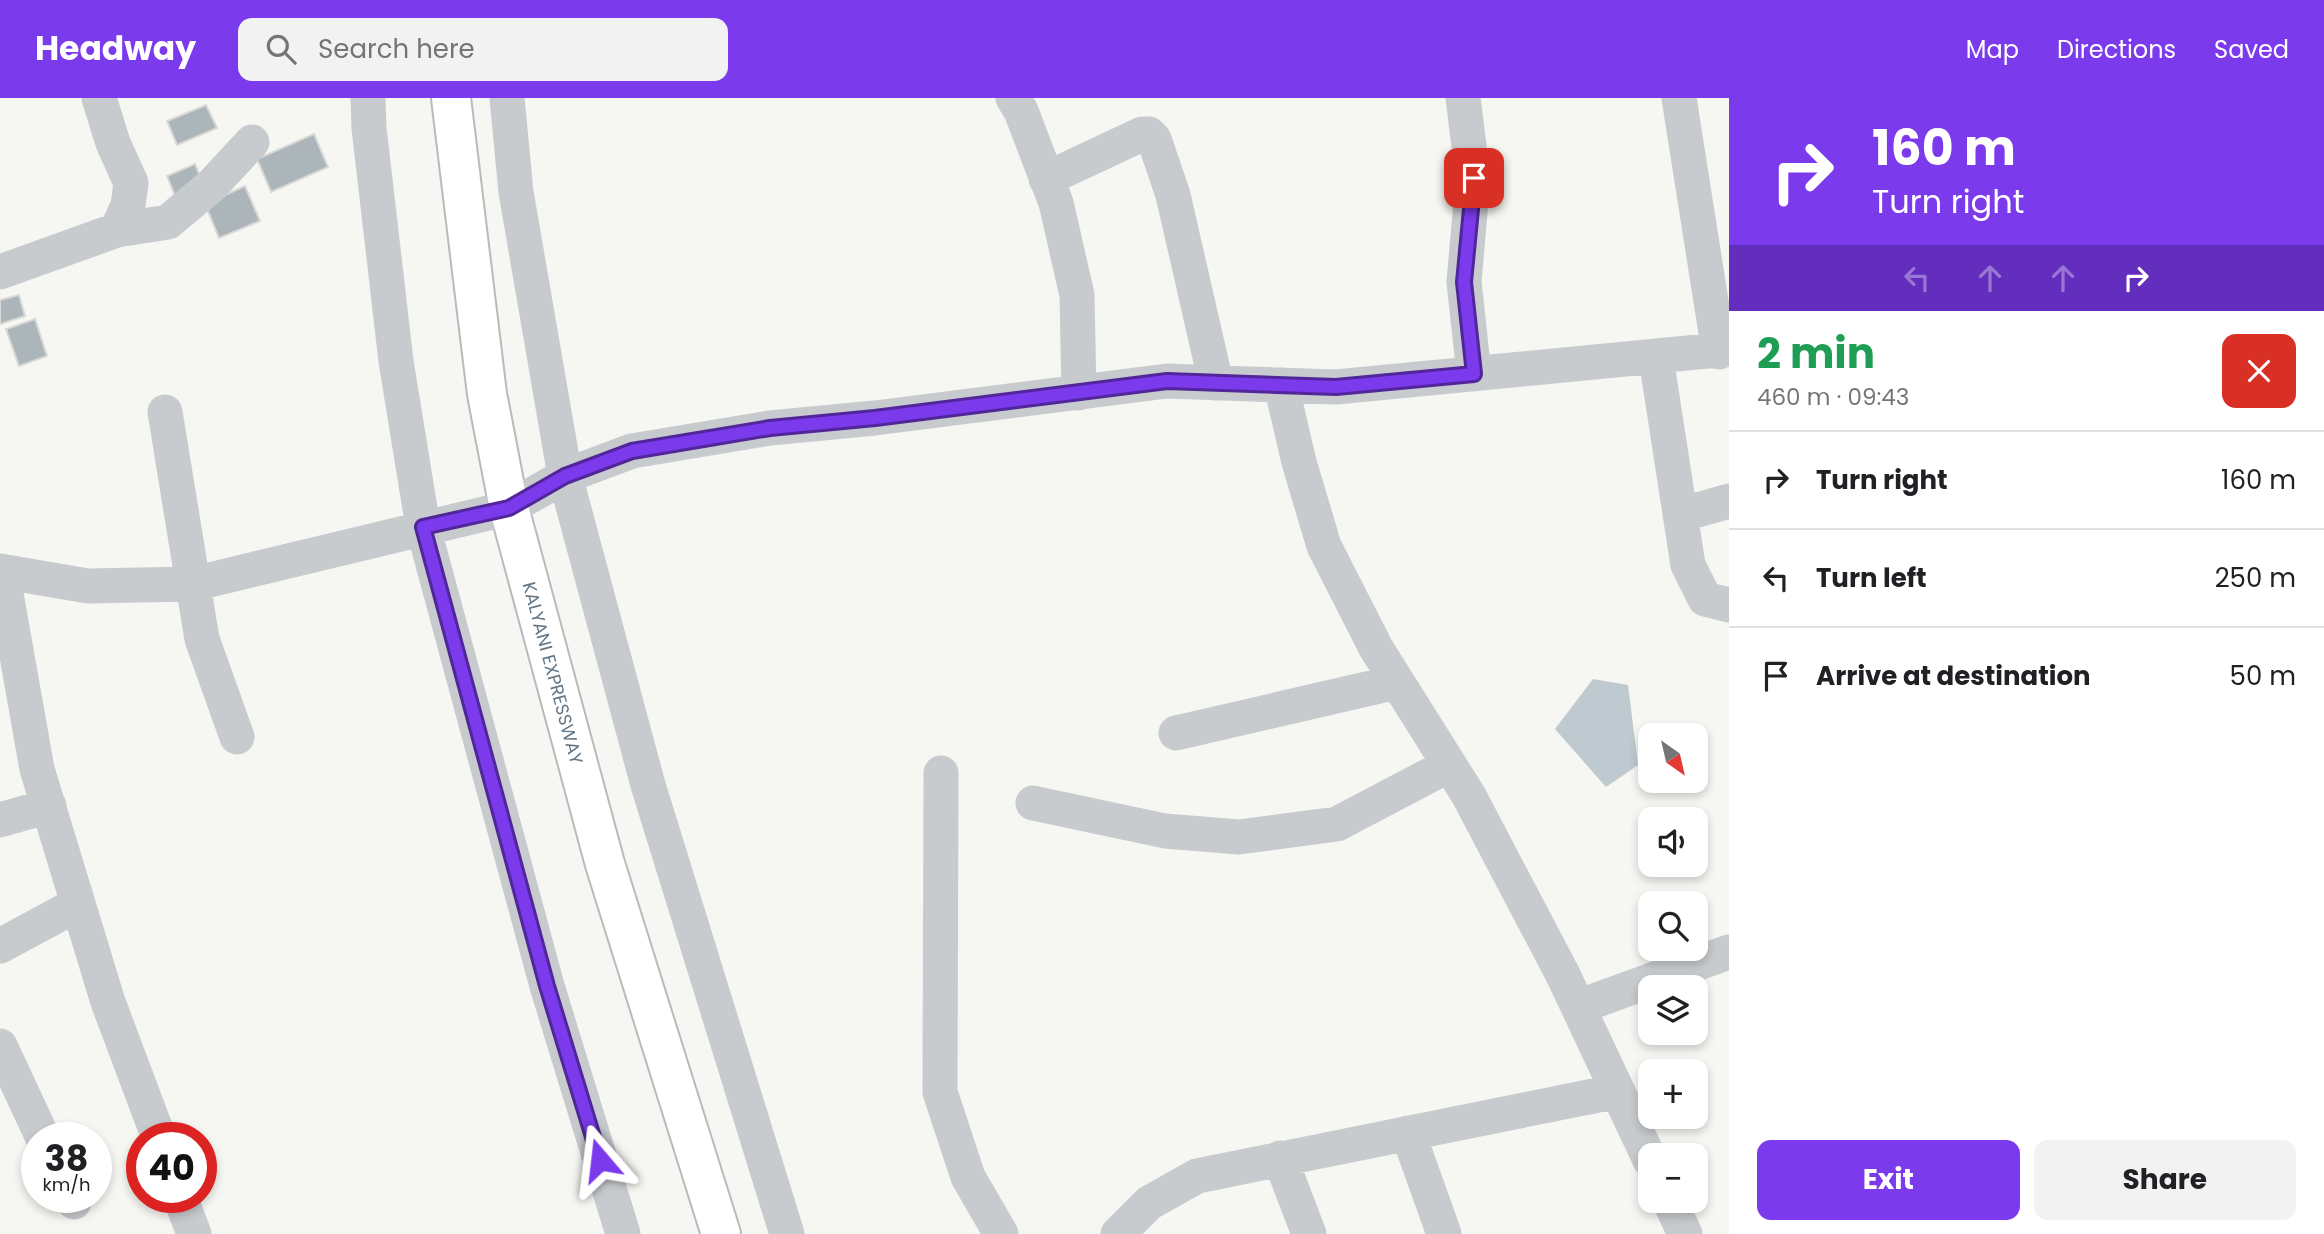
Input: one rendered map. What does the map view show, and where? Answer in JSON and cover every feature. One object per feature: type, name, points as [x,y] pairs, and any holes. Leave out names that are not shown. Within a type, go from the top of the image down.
[{"type":"highway","name":"KALYANI EXPRESSWAY","points":[[451,98],[487,394],[509,508],[605,864],[721,1234]]},
{"type":"street","points":[[99,98],[113,143],[131,183],[128,205],[117,230]]},
{"type":"street","points":[[368,98],[369,128],[396,361],[423,527],[547,986],[623,1234]]},
{"type":"street","points":[[507,98],[516,192],[565,476],[648,785],[787,1234]]},
{"type":"street","points":[[1013,98],[1021,111],[1056,203],[1077,295],[1079,393]]},
{"type":"street","points":[[1463,98],[1474,178],[1464,282],[1474,374]]},
{"type":"street","points":[[153,1122],[108,1002],[37,768],[1,571],[88,586],[193,584],[509,508],[565,476],[632,451],[770,428],[875,418],[1167,381],[1336,387],[1724,351],[1679,98]]},
{"type":"street","points":[[1046,179],[1142,134],[1149,134],[1154,139],[1173,195],[1216,383]]},
{"type":"street","points":[[0,272],[117,230],[167,222],[212,185],[252,142]]},
{"type":"street","points":[[1656,358],[1688,565],[1705,599],[1729,605]]},
{"type":"street","points":[[1281,385],[1299,462],[1324,546],[1376,649],[1469,796],[1578,1007],[1642,1143]]},
{"type":"street","points":[[165,412],[202,639],[237,737]]},
{"type":"street","points":[[1680,515],[1729,501]]},
{"type":"street","points":[[1176,733],[1397,682]]},
{"type":"street","points":[[1033,803],[1165,831],[1239,837],[1337,824],[1449,765]]},
{"type":"street","points":[[941,773],[940,1092],[968,1177],[1001,1234]]},
{"type":"street","points":[[0,820],[49,806]]},
{"type":"street","points":[[0,946],[78,904]]},
{"type":"street","points":[[1578,1007],[1729,952]]},
{"type":"street","points":[[0,1046],[36,1122]]},
{"type":"street","points":[[1118,1234],[1149,1203],[1197,1177],[1618,1091]]},
{"type":"street","points":[[1408,1133],[1444,1234]]},
{"type":"street","points":[[1280,1158],[1309,1234]]},
{"type":"street","points":[[186,1213],[194,1234]]},
{"type":"street","points":[[1675,1213],[1685,1234]]},
{"type":"shaded area","points":[[1593,679],[1628,685],[1638,765],[1606,787],[1555,729]]},
{"type":"building","points":[[206,105],[217,128],[177,145],[167,121]]},
{"type":"building","points":[[314,134],[328,167],[271,192],[257,159]]},
{"type":"building","points":[[195,164],[204,186],[176,198],[167,176]]},
{"type":"building","points":[[245,186],[260,221],[219,238],[205,204]]},
{"type":"building","points":[[19,295],[25,316],[0,324],[0,300]]},
{"type":"building","points":[[35,319],[47,356],[19,366],[6,329]]},
{"type":"route","points":[[600,1160],[547,986],[423,527],[509,508],[565,476],[632,451],[770,428],[875,418],[1167,381],[1336,387],[1474,374],[1464,282],[1474,178]]}]
